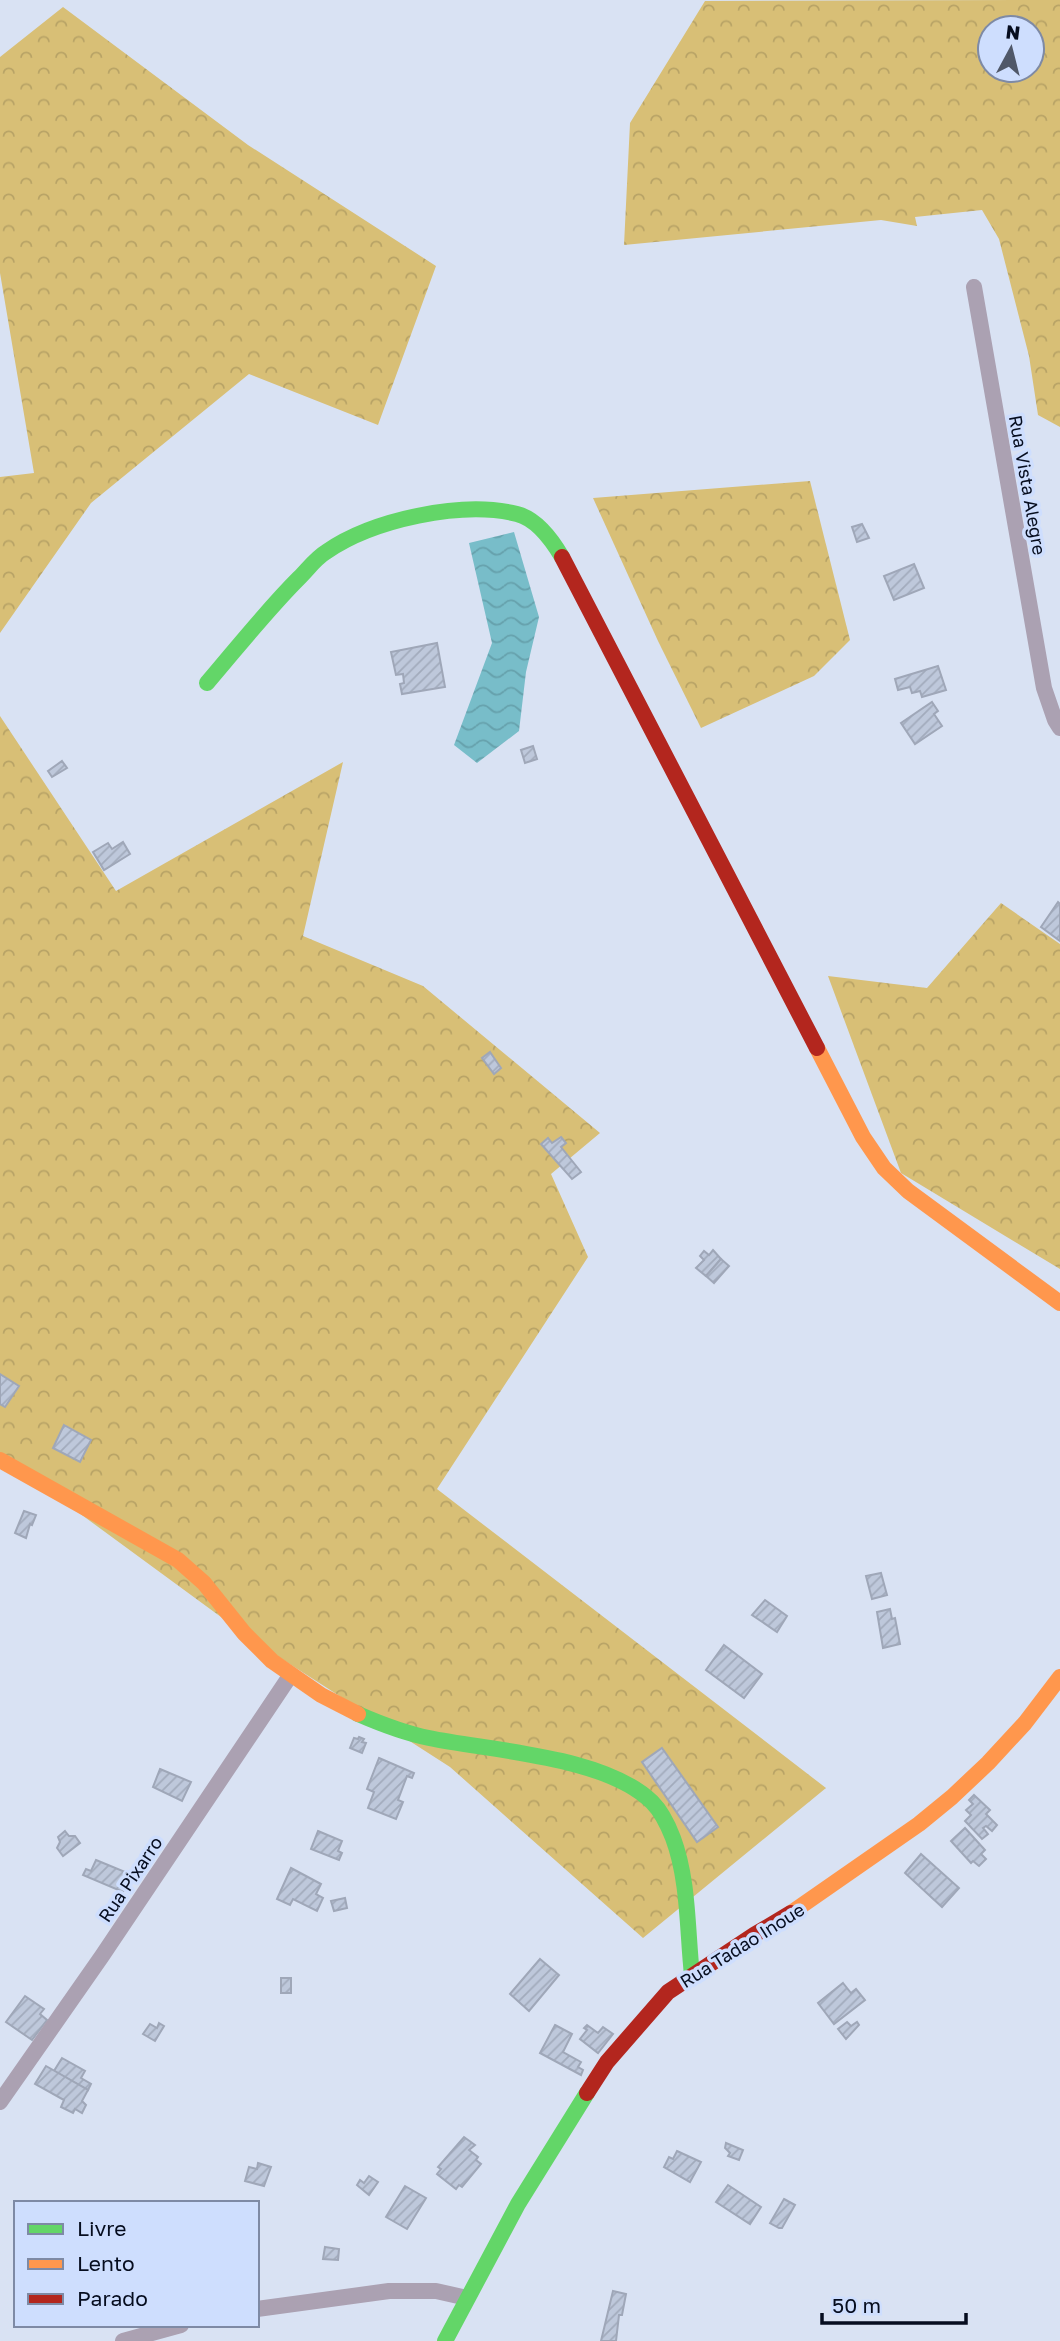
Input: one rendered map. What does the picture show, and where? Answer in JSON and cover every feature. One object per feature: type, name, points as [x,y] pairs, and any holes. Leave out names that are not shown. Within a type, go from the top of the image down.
[{"type":"street","name":"Rua Vista Alegre","points":[[974,287],[1044,688],[1060,727]]},
{"type":"street","points":[[207,683],[281,596],[326,552],[377,525],[427,514],[477,509],[519,514],[541,529],[552,539],[863,1137],[884,1168],[908,1191],[1060,1303]]},
{"type":"street","points":[[0,1460],[158,1547],[189,1568],[209,1588],[257,1647],[290,1676],[342,1706],[401,1731],[554,1760],[620,1779],[638,1790],[662,1814],[676,1848],[692,1975]]},
{"type":"street","name":"Rua Pixarro","points":[[0,2102],[102,1956],[290,1676]]},
{"type":"street","name":"Rua Tadao Inoue","points":[[445,2341],[518,2204],[607,2062],[668,1992],[806,1906],[919,1824],[988,1763],[1025,1723],[1060,1677]]},
{"type":"street","points":[[259,2309],[389,2291],[436,2291],[467,2298]]},
{"type":"street","points":[[123,2341],[174,2327]]},
{"type":"green space","points":[[1060,0],[1060,427],[1038,415],[1029,356],[999,239],[982,210],[915,217],[917,226],[881,220],[624,245],[630,123],[705,1]]},
{"type":"green space","points":[[63,7],[248,145],[436,266],[378,425],[249,374],[91,503],[0,633],[0,477],[34,473],[0,273],[0,57]]},
{"type":"green space","points":[[810,481],[850,640],[814,676],[701,728],[593,498]]},
{"type":"green space","points":[[0,716],[116,891],[343,762],[303,936],[423,986],[600,1133],[551,1174],[588,1257],[437,1489],[826,1788],[643,1938],[450,1767],[251,1639],[0,1455]]},
{"type":"green space","points":[[1001,903],[1060,944],[1060,1269],[901,1173],[828,976],[927,988]]},
{"type":"water","points":[[514,532],[539,617],[526,672],[519,731],[477,763],[454,745],[492,643],[469,543]]},
{"type":"building","points":[[862,524],[869,538],[857,542],[852,527]]},
{"type":"building","points":[[914,564],[924,588],[894,600],[884,576]]},
{"type":"building","points":[[437,643],[445,687],[402,694],[400,684],[404,683],[403,674],[396,675],[391,652]]},
{"type":"building","points":[[938,666],[946,690],[922,697],[920,691],[912,693],[910,687],[898,690],[895,679]]},
{"type":"building","points":[[932,702],[938,711],[934,714],[942,726],[915,744],[901,723]]},
{"type":"building","points":[[533,746],[537,759],[525,763],[521,750]]},
{"type":"building","points":[[62,761],[67,768],[52,777],[48,771]]},
{"type":"building","points":[[123,842],[130,854],[104,870],[93,852],[108,843],[112,849]]},
{"type":"building","points":[[1058,902],[1060,904],[1060,941],[1041,927]]},
{"type":"building","points":[[490,1052],[501,1068],[494,1074],[482,1058]]},
{"type":"building","points":[[561,1137],[566,1143],[561,1147],[581,1172],[572,1179],[541,1144],[548,1138],[552,1143]]},
{"type":"building","points":[[713,1250],[721,1259],[706,1276],[696,1268],[704,1260],[700,1256],[704,1251],[709,1255]]},
{"type":"building","points":[[721,1259],[729,1266],[714,1283],[706,1276]]},
{"type":"building","points":[[0,1374],[19,1386],[5,1407],[0,1404]]},
{"type":"building","points":[[64,1425],[91,1440],[80,1462],[53,1448]]},
{"type":"building","points":[[24,1511],[36,1515],[26,1538],[15,1533]]},
{"type":"building","points":[[881,1573],[887,1595],[872,1599],[866,1576]]},
{"type":"building","points":[[765,1600],[787,1616],[777,1632],[752,1615]]},
{"type":"building","points":[[890,1609],[892,1619],[895,1618],[900,1644],[883,1648],[877,1612]]},
{"type":"building","points":[[724,1645],[762,1674],[744,1698],[706,1670]]},
{"type":"building","points":[[359,1737],[366,1743],[362,1753],[350,1748],[354,1738]]},
{"type":"building","points":[[662,1748],[718,1827],[697,1842],[642,1762]]},
{"type":"building","points":[[379,1758],[414,1773],[412,1778],[407,1776],[398,1800],[403,1802],[396,1819],[368,1808],[374,1792],[367,1789]]},
{"type":"building","points":[[160,1769],[191,1782],[182,1801],[153,1787]]},
{"type":"building","points":[[974,1795],[990,1810],[986,1814],[997,1825],[992,1831],[986,1826],[983,1828],[988,1834],[982,1839],[965,1821],[971,1815],[966,1810],[973,1804],[969,1800]]},
{"type":"building","points":[[965,1828],[985,1850],[981,1854],[986,1859],[979,1866],[973,1861],[971,1863],[951,1841]]},
{"type":"building","points":[[65,1831],[69,1836],[75,1836],[80,1843],[63,1856],[57,1848],[60,1842],[58,1837]]},
{"type":"building","points":[[318,1831],[342,1841],[338,1851],[342,1853],[339,1860],[311,1849]]},
{"type":"building","points":[[921,1854],[959,1888],[942,1907],[905,1873]]},
{"type":"building","points":[[96,1860],[130,1874],[123,1892],[83,1875],[86,1869],[91,1871]]},
{"type":"building","points":[[291,1868],[321,1884],[316,1894],[323,1898],[317,1911],[293,1899],[290,1905],[277,1899]]},
{"type":"building","points":[[345,1898],[347,1908],[334,1911],[331,1901]]},
{"type":"building","points":[[540,1959],[559,1975],[529,2011],[510,1994]]},
{"type":"building","points":[[281,1978],[291,1978],[291,1993],[281,1993]]},
{"type":"building","points":[[843,1983],[851,1993],[856,1989],[865,2000],[834,2024],[818,2003]]},
{"type":"building","points":[[25,1996],[44,2009],[40,2014],[47,2020],[32,2040],[6,2022]]},
{"type":"building","points":[[847,2022],[851,2026],[857,2022],[859,2025],[846,2039],[838,2029]]},
{"type":"building","points":[[159,2023],[164,2026],[155,2041],[143,2034],[150,2024],[157,2028]]},
{"type":"building","points":[[555,2025],[572,2034],[563,2052],[581,2062],[578,2067],[583,2070],[581,2075],[540,2053]]},
{"type":"building","points":[[587,2025],[598,2033],[603,2027],[613,2034],[598,2053],[580,2039],[587,2030],[584,2028]]},
{"type":"building","points":[[62,2058],[85,2071],[81,2078],[91,2084],[88,2090],[54,2071]]},
{"type":"building","points":[[46,2066],[88,2090],[82,2101],[86,2105],[82,2113],[75,2109],[73,2113],[61,2107],[64,2100],[35,2084]]},
{"type":"building","points":[[464,2137],[475,2145],[469,2150],[478,2157],[476,2160],[481,2164],[462,2187],[459,2185],[456,2189],[437,2174],[441,2169],[438,2167]]},
{"type":"building","points":[[726,2143],[743,2150],[739,2160],[728,2156],[730,2153],[725,2148]]},
{"type":"building","points":[[677,2151],[701,2162],[690,2182],[664,2167],[669,2157],[673,2159]]},
{"type":"building","points":[[258,2163],[271,2167],[264,2186],[245,2181],[249,2167],[257,2169]]},
{"type":"building","points":[[369,2176],[378,2182],[369,2195],[357,2185],[360,2180],[364,2183]]},
{"type":"building","points":[[728,2185],[761,2207],[750,2224],[716,2202]]},
{"type":"building","points":[[405,2186],[426,2198],[407,2229],[386,2217]]},
{"type":"building","points":[[784,2199],[795,2205],[782,2228],[779,2228],[770,2223]]},
{"type":"building","points":[[325,2247],[339,2249],[338,2260],[323,2259]]},
{"type":"building","points":[[613,2291],[626,2294],[622,2315],[619,2315],[616,2341],[601,2341]]},
{"type":"traffic: fast","points":[[207,683],[263,616],[315,560],[345,541],[392,522],[445,511],[495,510],[517,514],[537,525],[562,557]]},
{"type":"traffic: fast","points":[[358,1714],[420,1736],[577,1765],[606,1774],[632,1787],[652,1802],[667,1823],[682,1871],[692,1975]]},
{"type":"traffic: fast","points":[[445,2341],[518,2204],[587,2093]]},
{"type":"traffic: slow","points":[[817,1048],[863,1137],[884,1168],[908,1191],[1060,1303]]},
{"type":"traffic: slow","points":[[0,1460],[178,1560],[204,1583],[244,1633],[272,1661],[321,1695],[358,1714]]},
{"type":"traffic: slow","points":[[791,1913],[919,1824],[952,1797],[1025,1723],[1060,1677]]},
{"type":"traffic: jam","points":[[562,557],[817,1048]]},
{"type":"traffic: jam","points":[[587,2093],[607,2062],[668,1992],[791,1913]]}]
